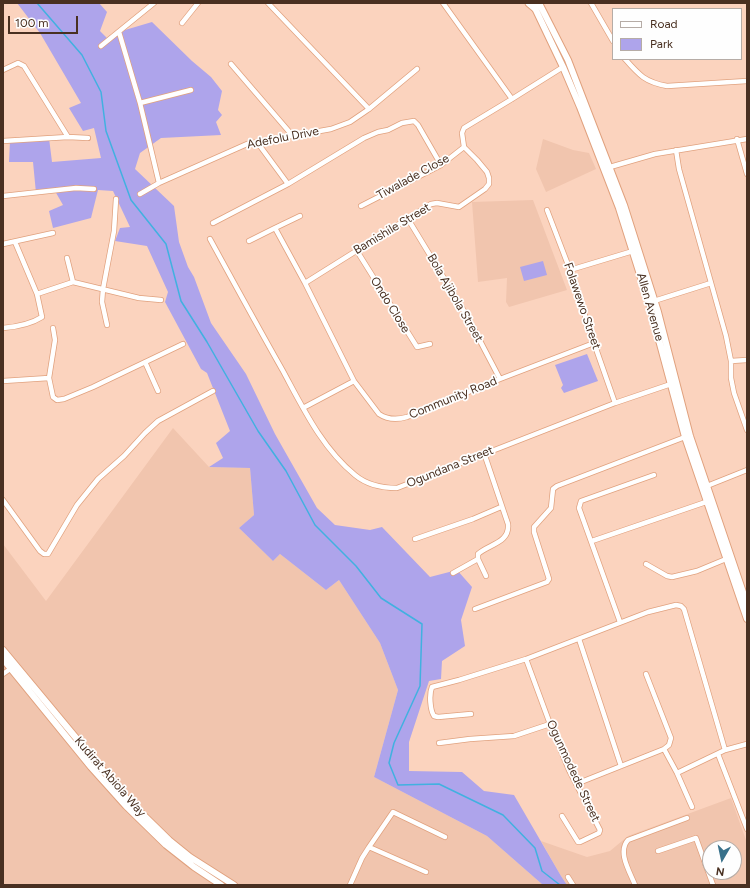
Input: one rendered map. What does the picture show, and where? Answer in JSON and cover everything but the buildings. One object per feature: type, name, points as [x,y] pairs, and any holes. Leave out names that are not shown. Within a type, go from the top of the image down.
[{"type":"main road","name":"Allen Avenue","points":[[534,4],[580,107],[619,208],[651,310],[685,437],[747,619]]},
{"type":"main road","name":"Allen Avenue","points":[[534,4],[568,60],[624,205],[654,301],[690,436],[747,604]]},
{"type":"main road","name":"Kudirat Abiola Way","points":[[3,650],[13,667],[126,806],[166,845],[194,867],[221,885]]},
{"type":"main road","name":"Kudirat Abiola Way","points":[[3,659],[13,667],[126,798],[169,840],[190,856],[234,885]]},
{"type":"street","points":[[101,46],[154,3]]},
{"type":"street","points":[[182,23],[198,3]]},
{"type":"street","points":[[268,3],[369,109]]},
{"type":"street","points":[[443,3],[512,99]]},
{"type":"street","points":[[591,3],[612,39]]},
{"type":"street","points":[[119,32],[140,103],[159,183]]},
{"type":"street","points":[[626,60],[644,79],[649,82],[667,86],[747,81]]},
{"type":"street","points":[[3,70],[18,63],[24,66],[68,137]]},
{"type":"street","points":[[231,64],[292,135]]},
{"type":"street","points":[[464,147],[462,133],[464,128],[563,67]]},
{"type":"street","name":"Adefolu Drive","points":[[140,194],[159,183],[247,144],[340,126],[350,122],[369,109],[417,70]]},
{"type":"street","points":[[140,103],[191,90]]},
{"type":"street","points":[[213,223],[288,184],[364,138],[378,132],[388,130],[402,123],[414,121],[418,125],[440,165]]},
{"type":"street","points":[[3,141],[68,137],[88,138]]},
{"type":"street","points":[[610,168],[655,154],[747,138]]},
{"type":"street","points":[[737,139],[747,174]]},
{"type":"street","points":[[257,142],[288,184]]},
{"type":"street","name":"Tiwalade Close","points":[[361,206],[440,165],[464,147]]},
{"type":"street","name":"Bamishile Street","points":[[305,283],[431,204],[437,203],[459,207],[485,189],[489,184],[490,178],[487,172],[464,147]]},
{"type":"street","points":[[676,150],[679,169],[712,283],[731,361],[731,378],[734,392],[747,430]]},
{"type":"street","points":[[3,196],[76,188],[94,189]]},
{"type":"street","points":[[107,325],[102,302],[103,288],[114,231],[116,199]]},
{"type":"street","name":"Folawewo Street","points":[[547,210],[570,270],[615,403]]},
{"type":"street","points":[[249,241],[300,216]]},
{"type":"street","name":"Bola Ajibola Street","points":[[408,218],[467,316],[500,379]]},
{"type":"street","name":"Community Road","points":[[275,228],[305,283],[354,381],[379,414],[384,417],[400,419],[594,343]]},
{"type":"street","points":[[3,244],[53,233]]},
{"type":"street","name":"Ogundana Street","points":[[210,238],[243,300],[324,441],[341,462],[356,476],[370,484],[385,488],[398,488],[484,453],[615,403],[671,384]]},
{"type":"street","points":[[3,328],[11,328],[42,317],[37,294],[15,242]]},
{"type":"street","name":"Ondo Close","points":[[357,251],[417,347],[430,344]]},
{"type":"street","points":[[570,270],[633,251]]},
{"type":"street","points":[[67,258],[73,282]]},
{"type":"street","points":[[37,294],[73,282],[103,288],[139,298],[161,300]]},
{"type":"street","points":[[654,301],[712,283]]},
{"type":"street","points":[[53,328],[55,340],[49,378],[53,397],[57,400],[64,399],[93,387],[183,344]]},
{"type":"street","points":[[731,361],[747,360]]},
{"type":"street","points":[[144,362],[158,391]]},
{"type":"street","points":[[3,381],[49,378]]},
{"type":"street","points":[[304,408],[354,381]]},
{"type":"street","points":[[3,500],[40,552],[48,554],[77,505],[98,479],[124,456],[158,421],[213,391]]},
{"type":"street","points":[[741,415],[747,414]]},
{"type":"street","points":[[474,609],[547,582],[549,579],[534,532],[534,527],[551,508],[553,489],[557,486],[685,437]]},
{"type":"street","points":[[484,453],[509,530],[504,539],[478,554],[478,559],[486,576]]},
{"type":"street","points":[[707,486],[747,470]]},
{"type":"street","points":[[620,622],[579,508],[581,501],[654,475]]},
{"type":"street","points":[[592,541],[706,502]]},
{"type":"street","points":[[416,539],[473,519],[501,507]]},
{"type":"street","points":[[453,573],[478,559]]},
{"type":"street","points":[[646,564],[667,576],[672,577],[697,571],[726,559]]},
{"type":"street","points":[[471,714],[435,717],[432,713],[430,692],[432,687],[526,659],[620,622],[648,612],[676,605],[681,606],[684,610],[725,750]]},
{"type":"street","points":[[579,639],[621,766]]},
{"type":"street","name":"Ogunmodede Street","points":[[526,659],[550,724],[576,784],[600,830],[599,833],[578,842],[562,816]]},
{"type":"street","points":[[3,674],[13,667]]},
{"type":"street","points":[[576,784],[664,749],[669,745],[671,738],[646,674]]},
{"type":"street","points":[[439,743],[514,736],[550,724]]},
{"type":"street","points":[[677,773],[725,750],[747,744]]},
{"type":"street","points":[[664,749],[677,773],[692,807]]},
{"type":"street","points":[[718,754],[747,829]]},
{"type":"street","points":[[350,885],[362,858],[393,812],[445,837]]},
{"type":"street","points":[[635,885],[624,856],[623,847],[625,843],[628,840],[687,818]]},
{"type":"street","points":[[658,851],[696,838],[713,885]]},
{"type":"street","points":[[369,847],[426,872]]},
{"type":"street","points":[[568,877],[573,885]]},
{"type":"shaded area","points":[[543,139],[573,150],[589,153],[596,169],[546,192],[536,169]]},
{"type":"shaded area","points":[[533,200],[567,290],[509,307],[506,302],[507,278],[478,282],[472,202]]},
{"type":"shaded area","points":[[173,428],[209,467],[250,468],[254,515],[239,528],[273,561],[280,554],[326,590],[339,580],[380,643],[398,690],[374,777],[487,836],[543,885],[3,885],[3,544],[46,601]]},
{"type":"shaded area","points":[[731,798],[747,843],[747,885],[567,885],[541,841],[587,857],[610,851],[628,836]]},
{"type":"green space","points":[[17,3],[99,3],[107,12],[100,31],[110,41],[125,30],[152,22],[192,61],[211,77],[222,91],[218,110],[222,115],[216,122],[221,135],[161,138],[140,153],[135,169],[174,206],[179,242],[211,323],[246,374],[275,434],[317,508],[335,525],[370,530],[382,527],[430,577],[457,570],[472,587],[461,620],[465,646],[442,661],[441,679],[429,681],[409,742],[409,771],[462,772],[484,791],[514,795],[567,885],[543,885],[487,836],[374,777],[398,690],[380,643],[339,580],[326,590],[280,554],[273,561],[239,528],[254,515],[250,468],[209,467],[223,458],[216,443],[230,431],[207,373],[201,369],[165,302],[168,292],[147,246],[115,241],[120,228],[130,227],[113,191],[98,190],[91,218],[53,228],[49,211],[63,205],[55,191],[36,193],[33,162],[9,162],[10,141],[49,138],[52,162],[101,158],[94,128],[83,131],[69,108],[81,103],[40,33]]},
{"type":"green space","points":[[543,261],[547,275],[524,281],[520,267]]},
{"type":"green space","points":[[587,354],[598,381],[564,393],[561,388],[563,385],[555,365]]},
{"type":"waterway","points":[[37,3],[82,55],[101,92],[106,131],[131,200],[166,244],[181,301],[207,342],[258,431],[286,471],[315,525],[356,566],[381,598],[422,624],[420,686],[394,743],[389,763],[398,785],[439,784],[503,815],[535,848],[542,871],[560,885]]}]
